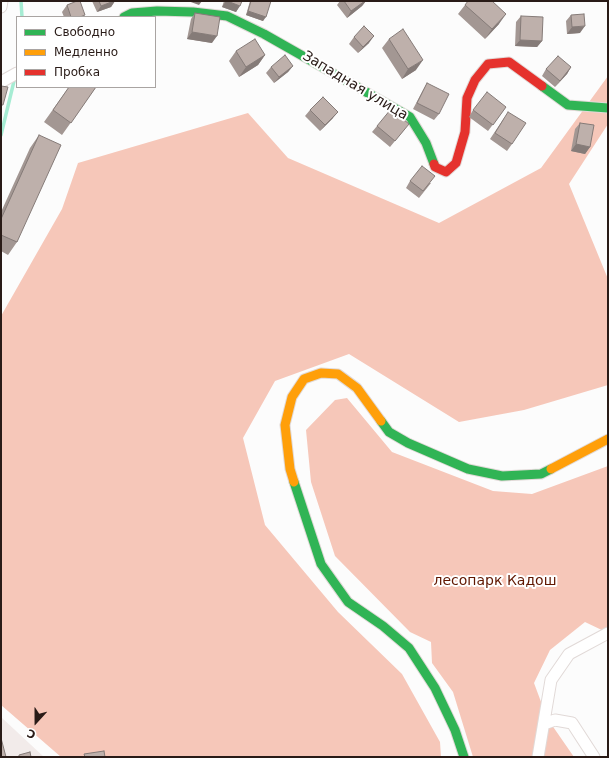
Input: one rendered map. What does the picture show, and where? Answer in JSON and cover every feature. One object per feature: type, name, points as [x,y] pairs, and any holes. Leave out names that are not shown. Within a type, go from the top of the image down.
[{"type":"main road","name":"Западная улица","points":[[127,16],[156,6],[227,16],[295,51],[410,117],[426,143],[435,167],[446,172],[456,163],[465,132],[467,98],[475,80],[488,64],[509,62],[568,105],[608,108]]},
{"type":"main road","points":[[464,757],[456,730],[435,688],[409,648],[383,626],[348,602],[321,564],[302,511],[290,469],[285,425],[292,398],[304,379],[321,373],[338,374],[357,388],[390,432],[408,443],[468,469],[502,476],[541,474],[608,439]]},
{"type":"street","points":[[1,7],[2,1]]},
{"type":"street","points":[[1,82],[16,74]]},
{"type":"street","points":[[538,757],[552,680],[569,654],[608,633]]},
{"type":"street","points":[[544,724],[554,720],[572,723],[594,757]]},
{"type":"shaded area","points":[[1,717],[44,757],[1,757]]},
{"type":"green space","points":[[608,76],[608,124],[569,184],[608,279],[608,385],[524,410],[459,422],[349,354],[275,381],[243,438],[265,525],[338,612],[402,674],[440,742],[441,757],[61,757],[1,705],[1,316],[62,209],[78,163],[248,113],[288,158],[439,223],[541,168]]},
{"type":"green space","name":"лесопарк Кадош","points":[[347,398],[392,452],[493,491],[532,494],[608,466],[608,633],[585,622],[550,650],[534,683],[547,718],[574,757],[473,757],[453,692],[432,663],[431,642],[410,632],[335,556],[311,482],[306,430],[335,400]]},
{"type":"building","points":[[80,1],[85,15],[71,16],[67,5]]},
{"type":"building","points":[[99,1],[114,1],[101,6]]},
{"type":"building","points":[[227,1],[242,1],[240,6]]},
{"type":"building","points":[[251,1],[271,1],[266,17],[248,11]]},
{"type":"building","points":[[344,1],[365,1],[351,11]]},
{"type":"building","points":[[468,1],[492,1],[506,14],[492,29],[465,5]]},
{"type":"building","points":[[195,13],[220,17],[217,36],[192,32]]},
{"type":"building","points":[[584,14],[585,26],[572,27],[571,15]]},
{"type":"building","points":[[521,16],[543,17],[542,41],[520,40]]},
{"type":"building","points":[[364,26],[374,36],[363,47],[354,37]]},
{"type":"building","points":[[403,29],[423,60],[408,69],[389,39]]},
{"type":"building","points":[[255,39],[265,55],[246,67],[236,51]]},
{"type":"building","points":[[285,55],[293,66],[279,77],[271,67]]},
{"type":"building","points":[[558,56],[571,67],[560,81],[546,69]]},
{"type":"building","points":[[427,83],[449,94],[439,114],[417,103]]},
{"type":"building","points":[[1,86],[8,87],[3,105],[1,105]]},
{"type":"building","points":[[68,88],[95,88],[71,123],[53,110]]},
{"type":"building","points":[[487,92],[506,107],[493,125],[473,110]]},
{"type":"building","points":[[323,97],[338,112],[325,125],[310,110]]},
{"type":"building","points":[[391,109],[409,124],[395,141],[377,126]]},
{"type":"building","points":[[508,112],[526,123],[512,144],[495,133]]},
{"type":"building","points":[[580,123],[594,125],[590,147],[576,144]]},
{"type":"building","points":[[39,135],[61,145],[17,242],[1,235],[1,219]]},
{"type":"building","points":[[422,166],[435,176],[423,191],[410,181]]},
{"type":"building","points":[[1,738],[6,757],[1,757]]},
{"type":"building","points":[[104,751],[105,757],[85,757],[84,754]]},
{"type":"building","points":[[30,752],[31,757],[19,757],[19,755]]},
{"type":"waterway","points":[[21,1],[22,16]]},
{"type":"waterway","points":[[1,135],[15,77]]},
{"type":"traffic: fast","points":[[126,16],[132,13],[157,11],[193,12],[227,16],[264,34],[410,117],[426,143],[434,164]]},
{"type":"traffic: fast","points":[[542,86],[568,105],[608,108]]},
{"type":"traffic: fast","points":[[381,421],[389,432],[408,443],[468,469],[502,476],[541,474],[551,469]]},
{"type":"traffic: fast","points":[[294,482],[321,564],[348,602],[383,626],[409,648],[435,688],[455,730],[464,757]]},
{"type":"traffic: slow","points":[[294,482],[290,469],[285,425],[292,397],[304,379],[321,373],[338,374],[357,388],[381,421]]},
{"type":"traffic: slow","points":[[551,469],[608,439]]},
{"type":"traffic: jam","points":[[434,164],[435,167],[446,172],[456,163],[465,132],[467,98],[475,80],[488,64],[509,62],[542,86]]}]
